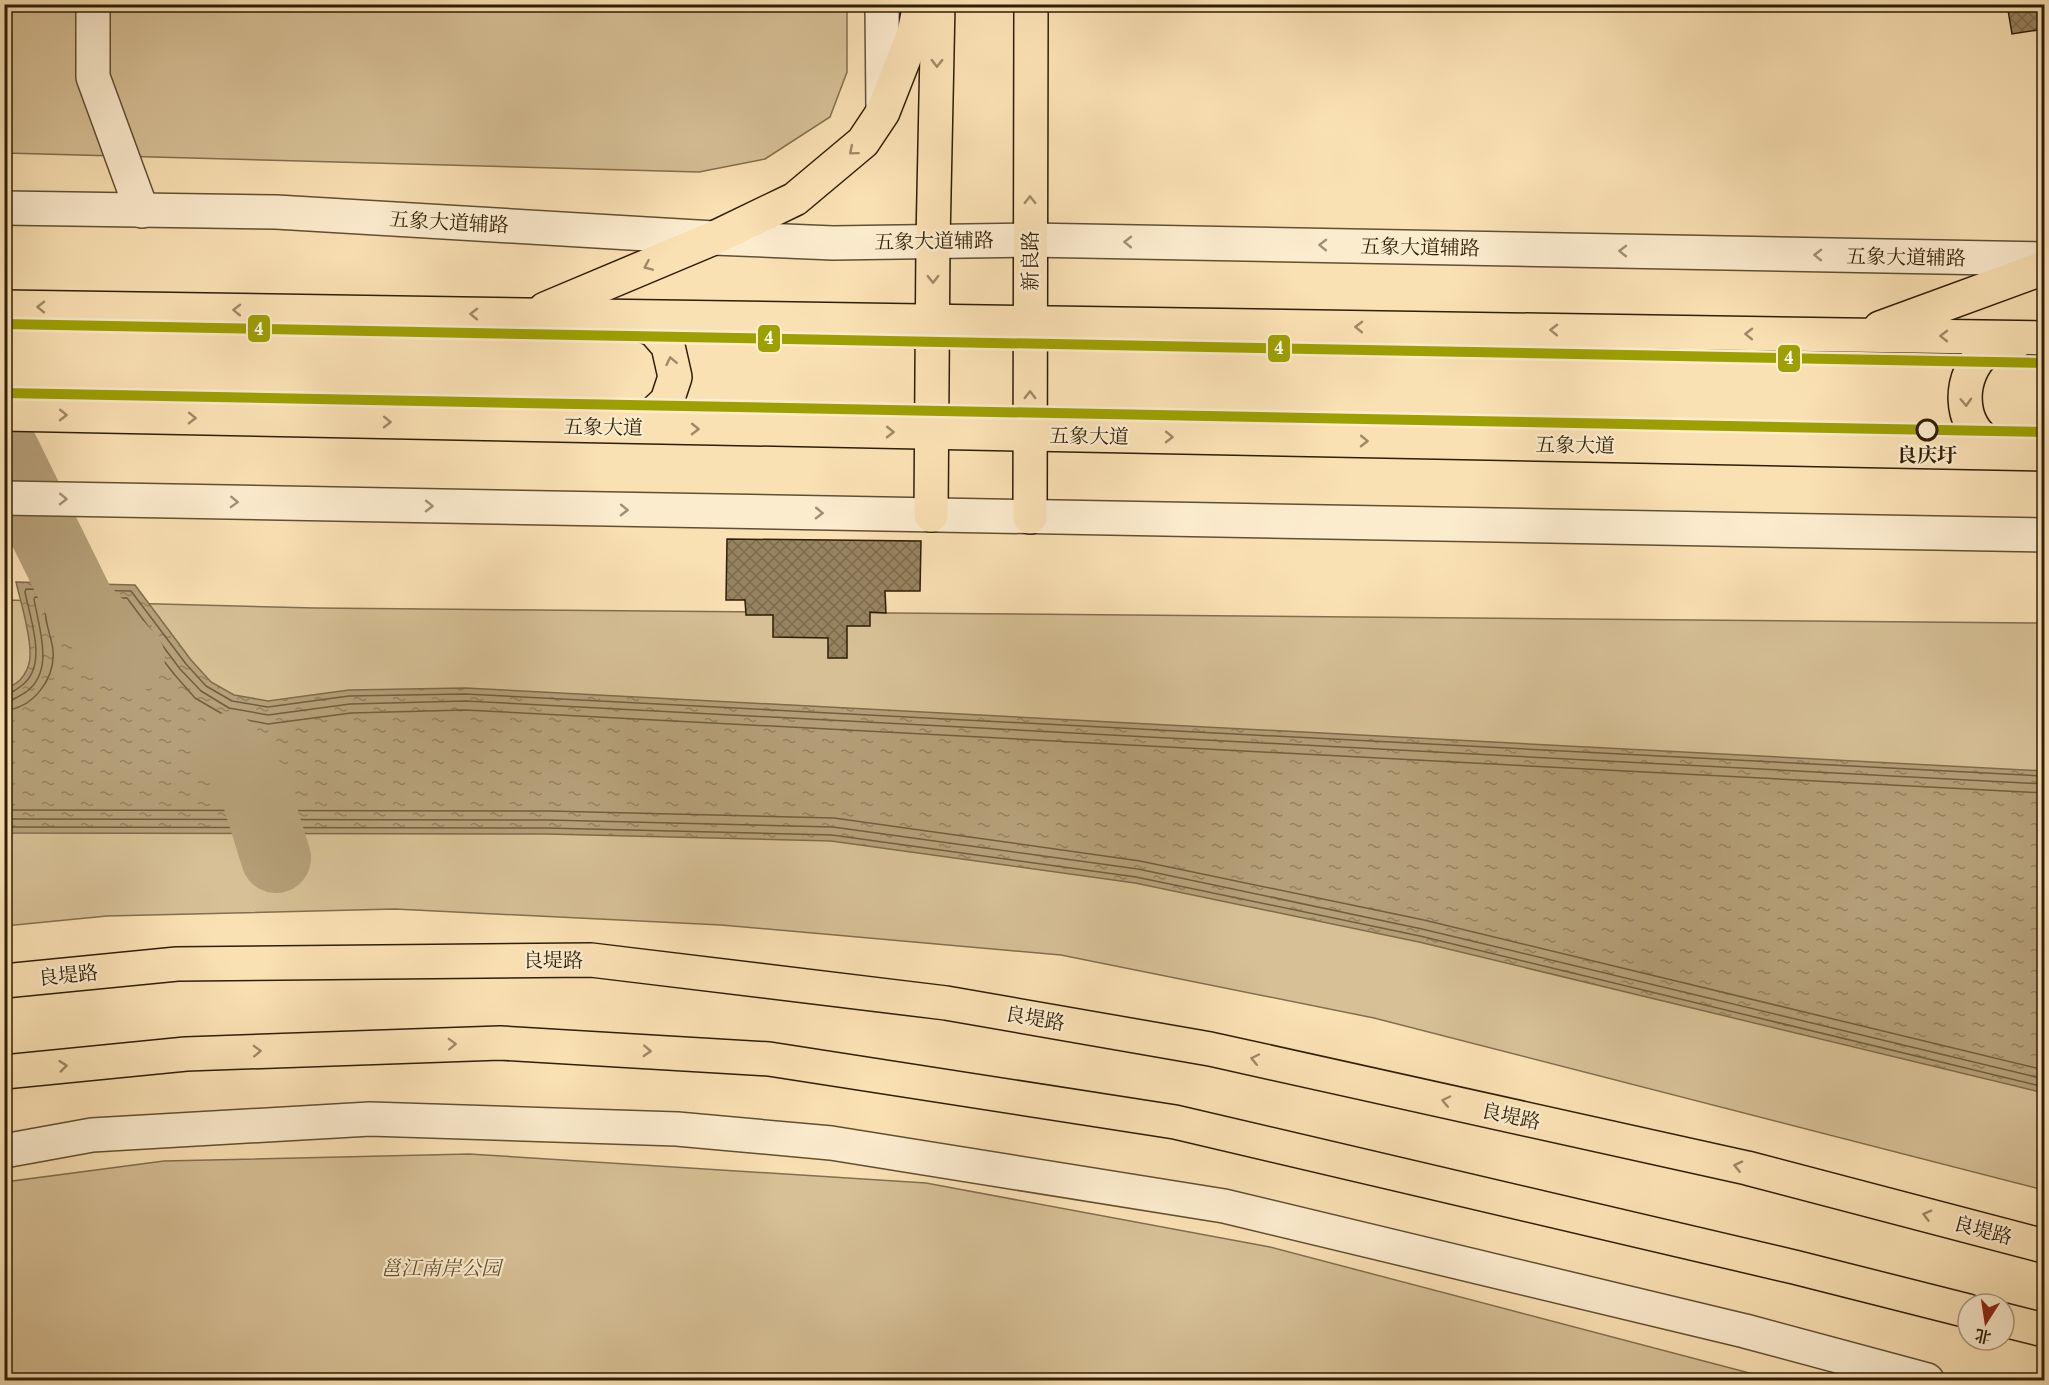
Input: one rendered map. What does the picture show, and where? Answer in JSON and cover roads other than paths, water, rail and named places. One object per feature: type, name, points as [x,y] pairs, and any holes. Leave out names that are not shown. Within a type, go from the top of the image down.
[{"type":"main road","points":[[532,315],[714,238],[795,199],[864,142],[883,112],[914,33],[920,4]]},
{"type":"main road","points":[[931,515],[938,4]]},
{"type":"main road","name":"新良路","points":[[1030,517],[1031,4]]},
{"type":"main road","points":[[1862,335],[2044,268]]},
{"type":"main road","points":[[4,307],[2036,338]]},
{"type":"main road","points":[[616,427],[648,419],[667,401],[675,376],[668,346],[654,330],[622,316]]},
{"type":"main road","points":[[2036,338],[1987,350],[1970,370],[1964,401],[1970,425],[1990,444],[2037,454]]},
{"type":"main road","name":"五象大道","points":[[4,414],[2037,454]]},
{"type":"main road","name":"良堤路","points":[[4,981],[177,964],[591,960],[946,1003],[1210,1049],[1735,1165],[2044,1246]]},
{"type":"main road","points":[[4,1072],[186,1054],[500,1042],[769,1059],[1175,1122],[1794,1267],[1956,1308]]},
{"type":"main road","points":[[2016,1323],[2044,1330]]},
{"type":"street","points":[[93,4],[93,77],[142,211]]},
{"type":"street","points":[[882,4],[883,112]]},
{"type":"street","name":"五象大道辅路","points":[[16,208],[276,212],[833,243],[1029,240],[2044,259]]},
{"type":"street","points":[[4,498],[2044,535]]},
{"type":"street","points":[[4,1151],[92,1136],[370,1119],[677,1129],[831,1143],[1224,1206],[1745,1331],[1927,1380]]},
{"type":"water","points":[[16,582],[135,585],[191,660],[211,682],[234,695],[268,701],[349,690],[465,688],[2044,771],[2044,1093],[1419,942],[1135,883],[831,841],[547,834],[5,833],[5,687],[20,680],[27,670],[30,658],[27,627]]},
{"type":"waterway","points":[[4,450],[81,606],[130,658]]},
{"type":"waterway","points":[[227,748],[253,784],[276,858]]},
{"type":"place","name":"良庆圩","points":[[1927,430]]},
{"type":"park label","name":"邕江南岸公园","points":[[441,1268]]}]
